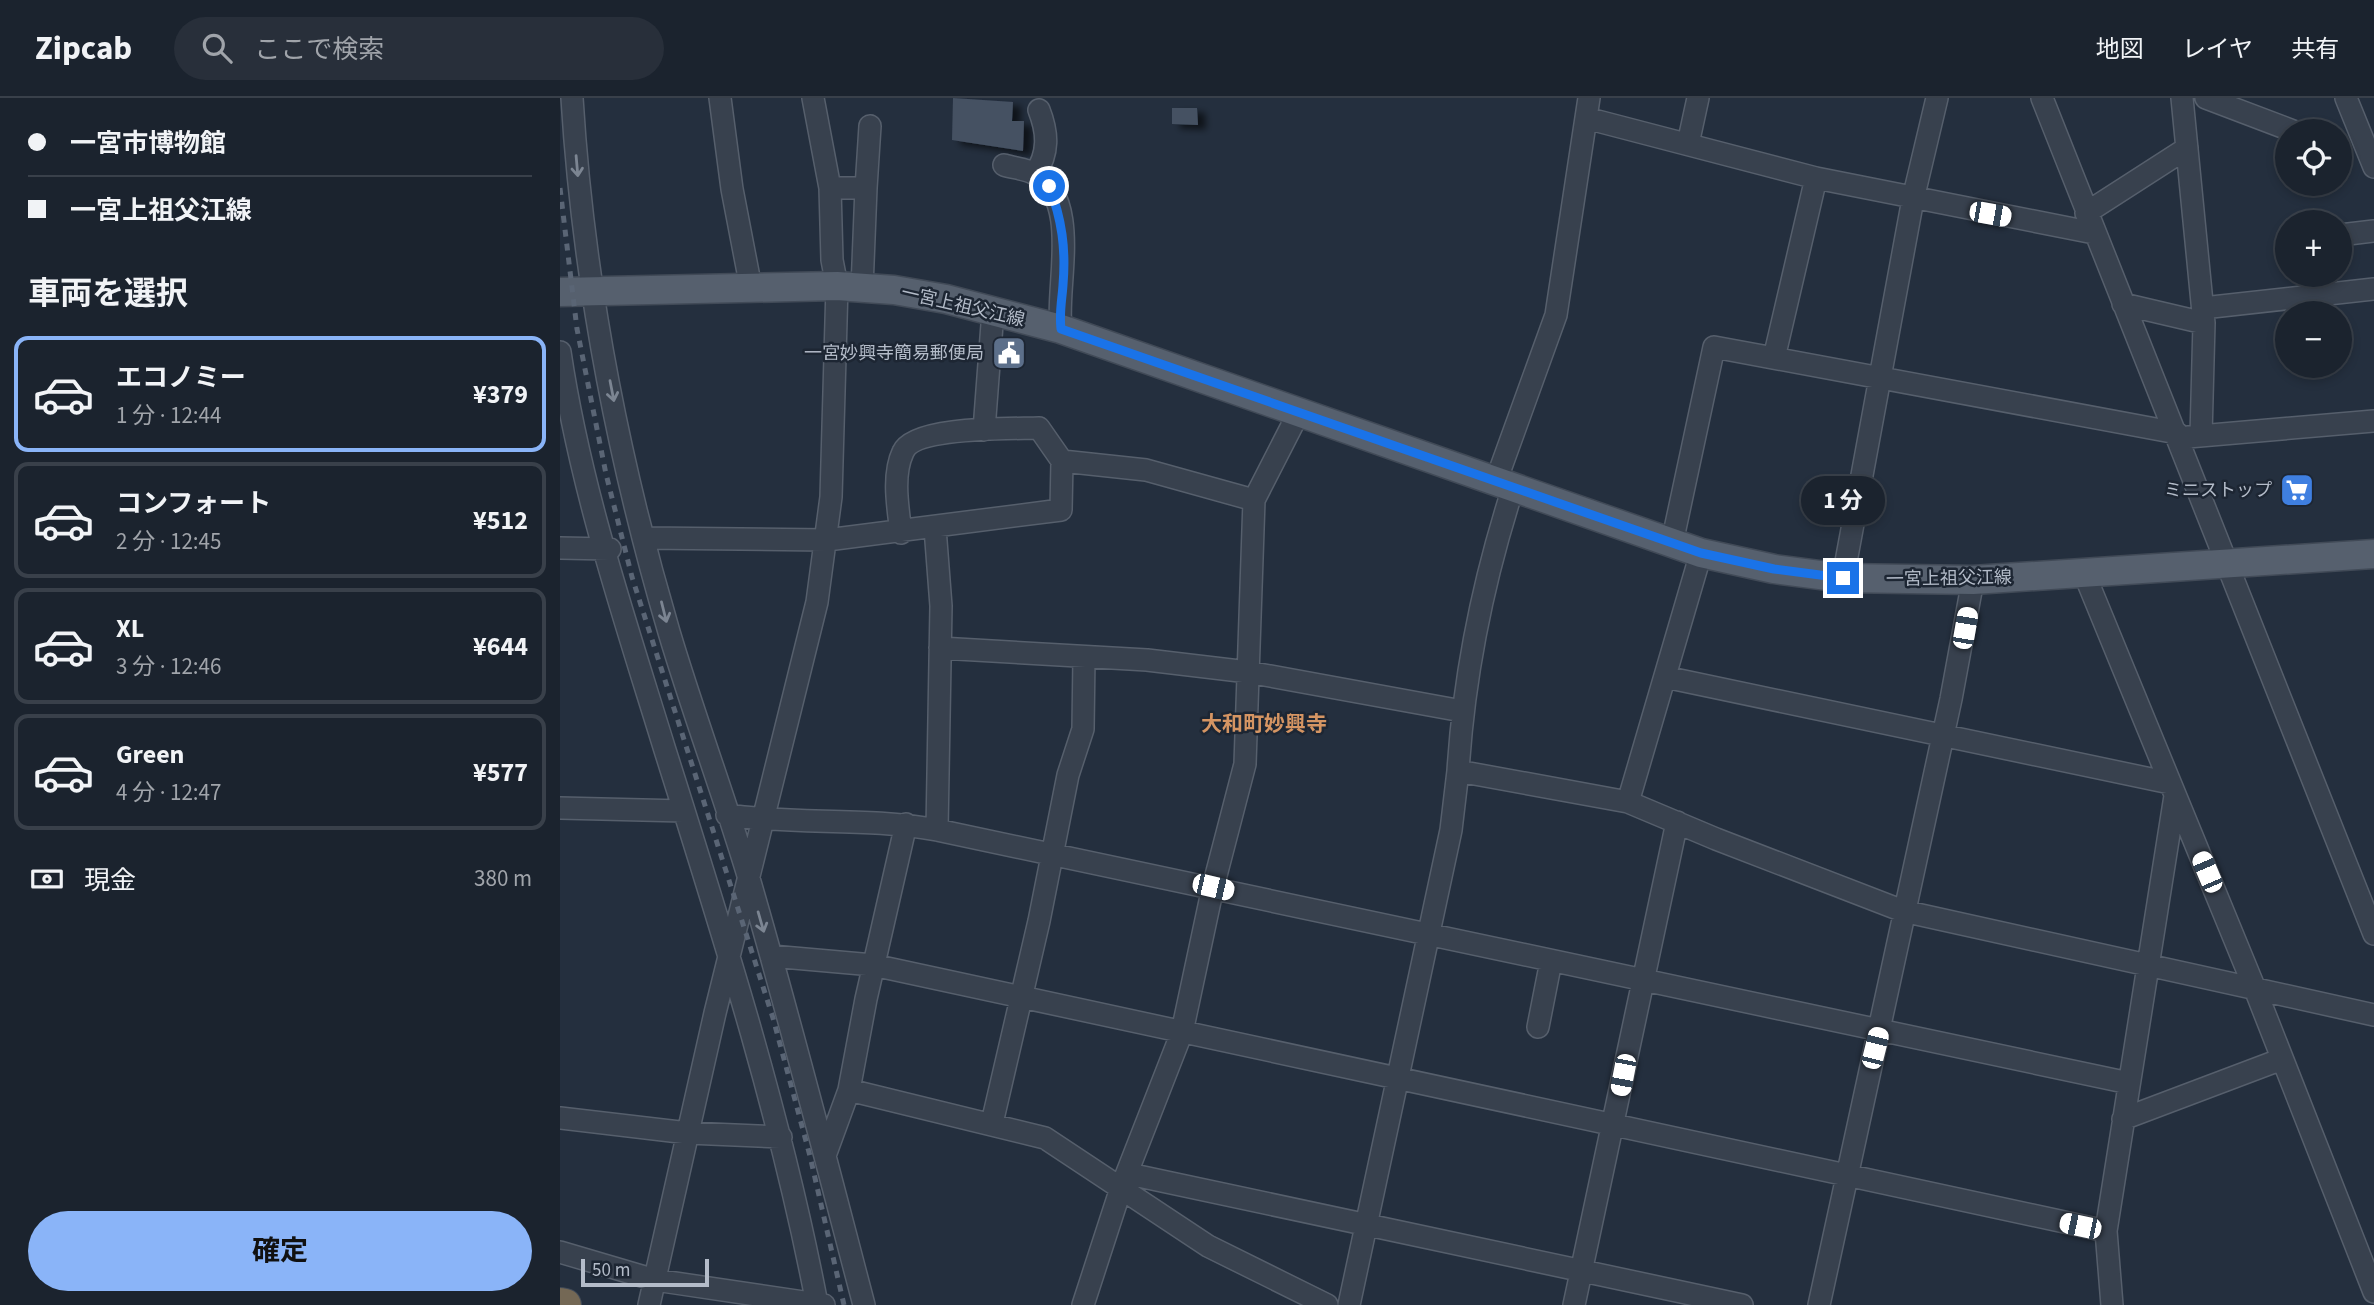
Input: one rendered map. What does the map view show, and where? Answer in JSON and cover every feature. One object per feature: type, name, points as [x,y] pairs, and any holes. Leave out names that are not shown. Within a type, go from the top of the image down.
[{"type":"main road","name":"一宮上祖父江線","points":[[560,292],[850,287],[894,290],[993,311],[1061,329],[1701,553],[1774,569],[1843,578],[1973,580],[2373,557]]},
{"type":"street","points":[[572,98],[581,218],[592,292],[624,454],[668,629],[749,879],[771,956],[826,1153],[864,1305]]},
{"type":"street","points":[[720,98],[732,189],[751,288]]},
{"type":"street","points":[[813,98],[830,188],[832,260],[850,287]]},
{"type":"street","points":[[1688,144],[1699,98]]},
{"type":"street","points":[[1843,578],[1913,199],[1937,98]]},
{"type":"street","points":[[2042,98],[2374,934]]},
{"type":"street","points":[[2182,98],[2203,315],[2201,436]]},
{"type":"street","points":[[2206,98],[2275,124]]},
{"type":"street","points":[[2346,98],[2358,136],[2374,167]]},
{"type":"street","points":[[1349,1305],[1451,830],[1462,711],[1504,484],[1556,315],[1587,108],[1688,144],[1816,178],[1913,199],[2090,223],[2187,148]]},
{"type":"street","points":[[1035,174],[1045,152],[1047,131],[1039,110]]},
{"type":"street","points":[[649,1305],[729,960],[817,602],[827,540],[850,287],[866,188],[870,126]]},
{"type":"street","points":[[1004,165],[1035,174],[1049,186],[1064,234],[1063,287],[1059,314],[1061,329]]},
{"type":"street","points":[[1774,358],[1816,178]]},
{"type":"street","points":[[830,188],[866,188]]},
{"type":"street","points":[[2352,234],[2374,231]]},
{"type":"street","points":[[2123,304],[2203,315],[2374,289]]},
{"type":"street","points":[[984,430],[993,311]]},
{"type":"street","points":[[1672,543],[1714,347],[1882,377],[2178,436],[2374,421]]},
{"type":"street","points":[[560,352],[578,449],[781,1137],[820,1305],[655,1279],[560,1252]]},
{"type":"street","points":[[1083,1305],[1125,1181],[1182,1032],[1213,887],[1245,764],[1254,500],[1299,412]]},
{"type":"street","points":[[645,538],[827,540],[901,533],[1061,510],[1062,461],[1039,428],[933,434],[911,441],[903,451],[898,472],[901,533]]},
{"type":"street","points":[[1062,461],[1146,470],[1254,500]]},
{"type":"street","points":[[935,528],[941,606],[937,830]]},
{"type":"street","points":[[560,548],[606,548]]},
{"type":"street","points":[[1628,802],[1701,553]]},
{"type":"street","points":[[2084,573],[2255,989],[2374,1292]]},
{"type":"street","points":[[1819,1305],[1880,1029],[1973,580]]},
{"type":"street","points":[[940,648],[1147,660],[1248,672],[1462,711]]},
{"type":"street","points":[[992,1123],[1068,775],[1083,729],[1084,657]]},
{"type":"street","points":[[1665,677],[2172,789]]},
{"type":"street","points":[[1458,771],[1628,802],[1903,911],[2374,1015]]},
{"type":"street","points":[[2112,1305],[2106,1231],[2172,789]]},
{"type":"street","points":[[560,808],[684,811]]},
{"type":"street","points":[[727,814],[764,820],[906,824],[2130,1083]]},
{"type":"street","points":[[1574,1305],[1677,822]]},
{"type":"street","points":[[826,1153],[849,1090],[873,965],[906,824]]},
{"type":"street","points":[[771,956],[873,965],[2106,1231]]},
{"type":"street","points":[[1538,1027],[1551,961]]},
{"type":"street","points":[[2123,1119],[2282,1059]]},
{"type":"street","points":[[849,1090],[1045,1138],[1125,1181],[1208,1246],[1326,1305]]},
{"type":"street","points":[[560,1118],[688,1133],[781,1137]]},
{"type":"street","points":[[1125,1181],[1368,1224],[1742,1305]]},
{"type":"building","points":[[953,98],[1013,102],[1012,121],[1024,121],[1023,151],[952,140]]},
{"type":"building","points":[[1172,108],[1197,108],[1198,125],[1172,124]]},
{"type":"railway","points":[[560,188],[577,329],[606,474],[632,577],[773,1018],[810,1156],[844,1305]]},
{"type":"place","name":"一宮妙興寺簡易郵便局","points":[[1009,353]]},
{"type":"place","name":"ミニストップ","points":[[2297,490]]},
{"type":"district","name":"大和町妙興寺","points":[[1264,724]]},
{"type":"route","points":[[1049,186],[1064,234],[1065,256],[1059,314],[1061,329],[1701,553],[1774,569],[1843,578]]}]
